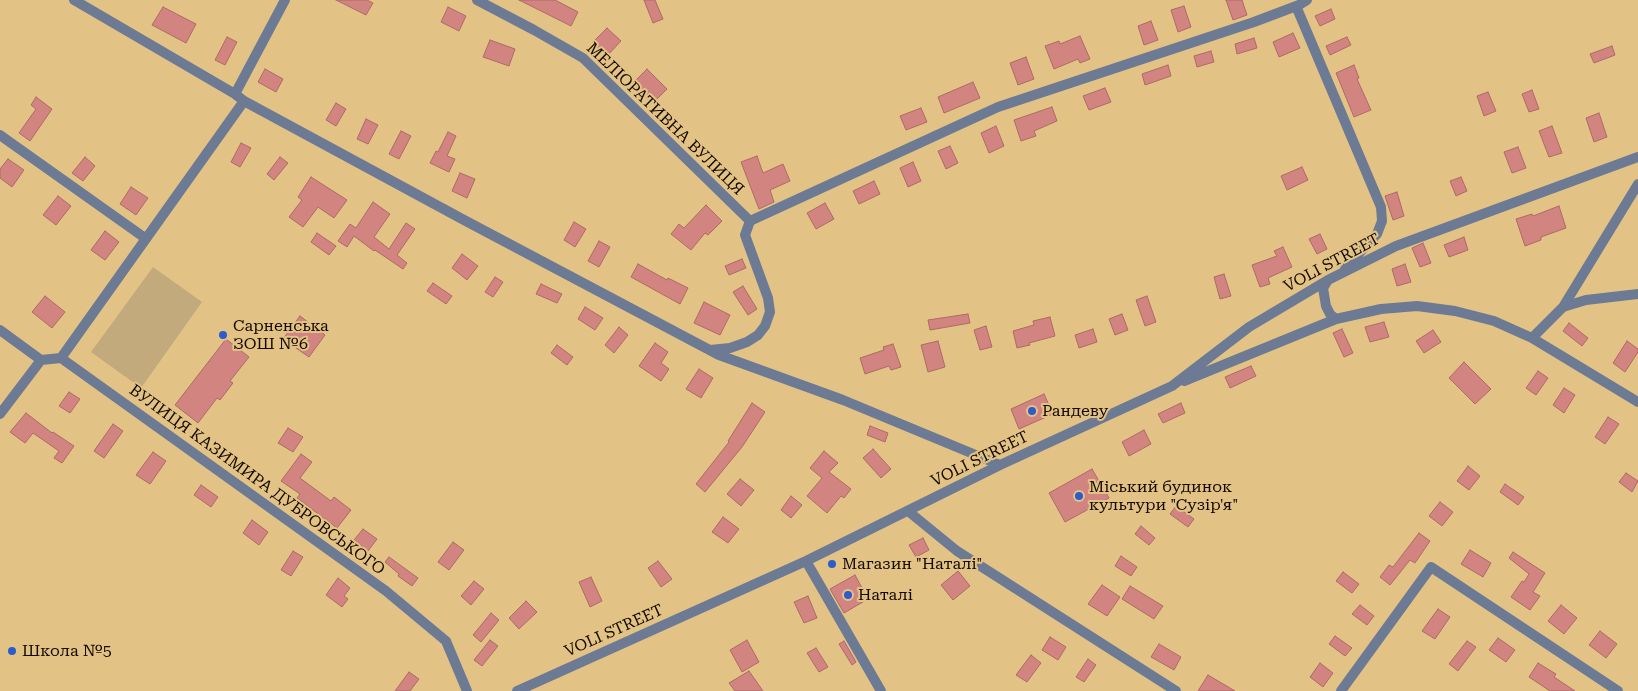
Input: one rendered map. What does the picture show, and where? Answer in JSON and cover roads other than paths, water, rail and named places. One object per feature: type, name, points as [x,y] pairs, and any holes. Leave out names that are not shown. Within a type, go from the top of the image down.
[{"type":"street","points":[[74,0],[244,101],[709,350],[843,400],[1000,465]]},
{"type":"street","points":[[234,94],[285,0]]},
{"type":"street","name":"МЕЛІОРАТИВНА ВУЛИЦЯ","points":[[477,0],[583,58],[750,221]]},
{"type":"street","points":[[709,350],[730,348],[758,335],[765,326],[770,312],[768,298],[745,235],[750,221],[998,107],[1254,22],[1307,0]]},
{"type":"street","points":[[1296,6],[1380,207],[1382,221],[1377,234],[1341,273]]},
{"type":"street","points":[[0,330],[41,360],[61,358],[244,101]]},
{"type":"street","points":[[0,134],[146,238]]},
{"type":"street","name":"VOLI STREET","points":[[517,691],[806,561],[1000,465],[1172,386],[1249,327],[1328,280],[1396,246],[1638,157]]},
{"type":"street","points":[[1532,338],[1563,306],[1638,184]]},
{"type":"street","points":[[1328,280],[1323,288],[1326,306],[1330,314],[1336,319]]},
{"type":"street","points":[[1563,306],[1586,300],[1638,294]]},
{"type":"street","points":[[1172,386],[1336,319],[1381,309],[1418,306],[1455,311],[1494,320],[1532,338],[1638,402]]},
{"type":"street","name":"ВУЛИЦЯ КАЗИМИРА ДУБРОВСЬКОГО","points":[[61,358],[386,591],[446,641],[467,691]]},
{"type":"street","points":[[0,414],[41,360]]},
{"type":"street","points":[[908,512],[957,551],[1176,691]]},
{"type":"street","points":[[806,561],[881,691]]},
{"type":"street","points":[[1341,691],[1431,567],[1618,691]]},
{"type":"place","name":"Сарненська ЗОШ №6","points":[[223,335]]},
{"type":"place","name":"Рандеву","points":[[1032,411]]},
{"type":"place","name":"Міський будинок культури \"Сузір'я\"","points":[[1079,496]]},
{"type":"place","name":"Магазин \"Наталі\"","points":[[832,564]]},
{"type":"place","name":"Наталі","points":[[848,595]]},
{"type":"place","name":"Школа №5","points":[[12,651]]}]
